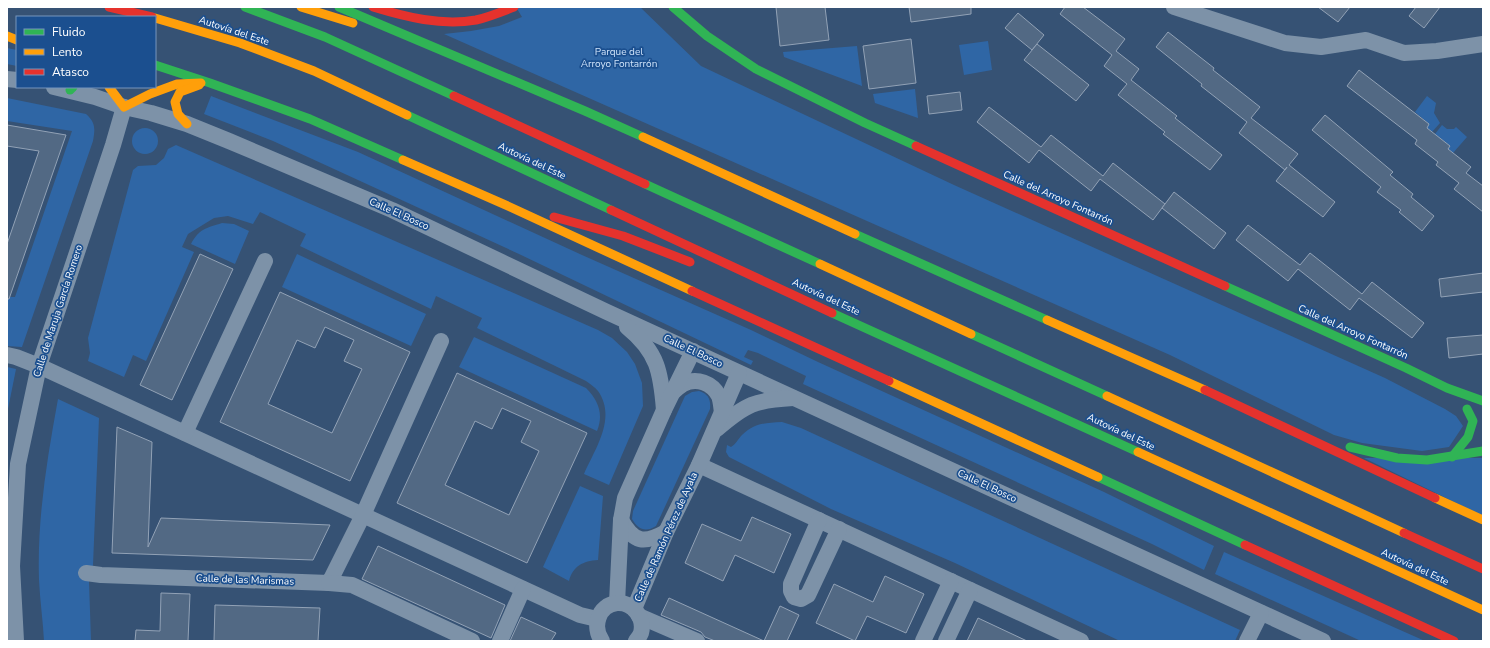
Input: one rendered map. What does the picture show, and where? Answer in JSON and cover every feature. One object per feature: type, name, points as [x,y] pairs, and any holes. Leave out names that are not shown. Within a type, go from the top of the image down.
[{"type":"main road","points":[[109,7],[149,16]]},
{"type":"main road","points":[[245,7],[325,37],[1483,569]]},
{"type":"main road","points":[[301,7],[368,27],[388,27]]},
{"type":"main road","points":[[339,7],[585,111],[983,292],[1204,389],[1483,520]]},
{"type":"main road","points":[[373,7],[397,15],[434,21],[464,22],[491,16],[514,7]]},
{"type":"main road","name":"Calle del Arroyo Fontarrón","points":[[674,7],[707,36],[756,69],[865,123],[1406,368],[1447,388],[1483,401]]},
{"type":"main road","name":"Autovía del Este","points":[[156,18],[240,43],[314,71],[820,307],[1483,610]]},
{"type":"main road","points":[[7,35],[16,40]]},
{"type":"main road","points":[[156,65],[310,119],[510,208],[1454,641]]},
{"type":"main road","points":[[110,88],[124,107],[150,94],[177,84],[208,83]]},
{"type":"main road","points":[[187,124],[178,114],[175,102],[180,92],[208,83]]},
{"type":"main road","points":[[510,208],[588,225],[668,252],[702,267]]},
{"type":"main road","points":[[745,283],[820,307]]},
{"type":"main road","name":"Calle del Arroyo Fontarrón","points":[[1447,388],[1455,399],[1483,424]]},
{"type":"main road","points":[[1452,457],[1468,437],[1473,421],[1467,410]]},
{"type":"main road","points":[[1298,434],[1397,458],[1427,460],[1483,451]]},
{"type":"main road","points":[[1384,474],[1470,524]]},
{"type":"street","points":[[1174,7],[1285,43],[1321,46],[1366,40],[1404,53],[1437,51],[1483,44]]},
{"type":"street","name":"Calle El Bosco","points":[[72,88],[124,107],[151,113],[187,124],[392,210],[607,312],[1323,641]]},
{"type":"street","name":"Calle de Maruja García Romero","points":[[16,641],[12,566],[18,464],[39,366],[113,145],[124,107]]},
{"type":"street","points":[[185,433],[264,261]]},
{"type":"street","points":[[607,312],[641,338],[650,350],[660,377],[664,410]]},
{"type":"street","points":[[329,583],[362,515],[441,341]]},
{"type":"street","name":"Calle de Ramón Pérez de Ayala","points":[[617,603],[621,520],[624,498],[693,351]]},
{"type":"street","points":[[7,355],[39,366],[580,616],[597,619]]},
{"type":"street","name":"Calle de Ramón Pérez de Ayala","points":[[697,641],[637,612],[666,532],[699,465],[739,373]]},
{"type":"street","points":[[673,392],[684,384],[695,380],[704,382],[715,390],[720,398],[722,412]]},
{"type":"street","points":[[714,432],[737,412],[747,406],[773,399],[795,398]]},
{"type":"street","name":"Calle de Ramón Pérez de Ayala","points":[[699,465],[1081,641]]},
{"type":"street","points":[[621,520],[627,531],[634,537],[641,540],[654,539],[666,532]]},
{"type":"street","points":[[819,520],[791,584],[791,591],[794,597],[801,599],[808,595],[839,529]]},
{"type":"street","name":"Calle de las Marismas","points":[[86,573],[101,575],[352,585],[472,641]]},
{"type":"street","points":[[923,641],[951,581]]},
{"type":"street","points":[[500,641],[523,589]]},
{"type":"street","points":[[946,641],[970,590]]},
{"type":"street","points":[[602,641],[598,636],[596,628],[597,619],[602,611],[617,603],[626,605],[637,612],[642,624],[641,633],[636,641]]},
{"type":"street","points":[[1247,641],[1261,613]]},
{"type":"green space","name":"Parque del Arroyo Fontarrón","points":[[516,7],[640,7],[701,66],[954,185],[1385,378],[1445,409],[1456,416],[1463,426],[1449,447],[1422,451],[1362,443],[1334,435],[1170,355],[444,34],[499,26],[522,17]]},
{"type":"green space","points":[[988,41],[992,70],[964,75],[959,45]]},
{"type":"green space","points":[[857,46],[862,86],[784,57],[783,52]]},
{"type":"green space","points":[[7,48],[16,50],[16,66],[7,64]]},
{"type":"green space","points":[[915,89],[918,118],[875,103],[873,94]]},
{"type":"green space","points":[[211,96],[358,152],[1104,492],[1214,546],[1204,570],[1152,544],[803,384],[806,376],[758,353],[748,350],[744,357],[753,361],[751,365],[519,254],[273,141],[204,114]]},
{"type":"green space","points":[[1427,96],[1436,103],[1434,113],[1440,123],[1432,132],[1427,128],[1429,124],[1415,112]]},
{"type":"green space","points":[[7,98],[86,114],[92,120],[94,130],[93,141],[22,347],[7,346],[7,297],[15,297],[72,131],[7,121]]},
{"type":"green space","points":[[1442,125],[1447,129],[1454,129],[1456,127],[1467,137],[1453,153],[1448,149],[1450,146],[1435,134]]},
{"type":"green space","points":[[145,128],[154,132],[158,141],[154,150],[145,154],[136,150],[132,141],[136,132]]},
{"type":"green space","points":[[176,145],[598,330],[612,338],[627,352],[635,364],[642,383],[643,406],[609,485],[584,474],[598,444],[605,423],[603,401],[598,391],[586,381],[477,328],[482,318],[436,296],[431,309],[300,246],[306,234],[260,212],[253,224],[228,216],[214,218],[188,234],[182,247],[194,252],[146,361],[133,355],[124,377],[88,361],[90,353],[88,338],[133,170],[138,166],[156,165],[164,158],[168,149]]},
{"type":"green space","points":[[222,223],[234,224],[249,231],[235,264],[191,244],[200,232]]},
{"type":"green space","points":[[297,254],[426,314],[411,346],[282,287]]},
{"type":"green space","points":[[474,337],[586,388],[594,397],[599,408],[600,419],[597,431],[459,367]]},
{"type":"green space","points":[[7,367],[16,369],[7,414]]},
{"type":"green space","points":[[699,391],[708,397],[710,409],[656,526],[648,529],[642,529],[632,519],[633,511],[685,396],[692,392]]},
{"type":"green space","points":[[58,399],[99,418],[93,565],[89,581],[91,641],[44,641],[39,580],[41,512],[50,444]]},
{"type":"green space","points":[[782,422],[801,428],[1240,630],[1235,641],[1120,641],[955,563],[831,509],[729,457],[726,452],[727,445],[731,447],[733,446],[742,435],[751,428],[765,423]]},
{"type":"green space","points":[[1364,458],[1483,458],[1483,516]]},
{"type":"green space","points":[[580,486],[603,496],[598,560],[579,565],[573,572],[569,581],[543,567]]},
{"type":"green space","points":[[1224,552],[1425,641],[1361,641],[1215,574]]},
{"type":"building","points":[[776,7],[825,7],[829,40],[780,46]]},
{"type":"building","points":[[909,7],[971,7],[971,14],[911,22]]},
{"type":"building","points":[[1065,7],[1083,7],[1125,39],[1116,51],[1139,69],[1131,80],[1177,116],[1175,118],[1222,155],[1210,170],[1163,134],[1165,132],[1118,95],[1127,84],[1104,66],[1112,55],[1060,14]]},
{"type":"building","points":[[1318,7],[1350,7],[1338,22]]},
{"type":"building","points":[[1416,7],[1440,7],[1424,28],[1409,16]]},
{"type":"building","points":[[1018,13],[1044,35],[1032,50],[1005,28]]},
{"type":"building","points":[[1168,32],[1260,107],[1251,118],[1298,154],[1289,165],[1335,202],[1323,217],[1276,181],[1285,170],[1239,133],[1247,122],[1201,86],[1202,84],[1156,47]]},
{"type":"building","points":[[911,39],[916,83],[869,89],[863,46]]},
{"type":"building","points":[[1037,44],[1089,85],[1076,101],[1024,60]]},
{"type":"building","points":[[1359,70],[1429,124],[1427,128],[1450,146],[1448,149],[1471,167],[1466,173],[1483,186],[1483,212],[1454,189],[1459,183],[1436,165],[1438,162],[1415,144],[1417,140],[1347,86]]},
{"type":"building","points":[[960,92],[962,110],[929,114],[927,96]]},
{"type":"building","points":[[989,107],[1041,147],[1051,135],[1103,176],[1113,163],[1165,204],[1153,220],[1100,179],[1091,191],[1039,150],[1029,163],[977,122]]},
{"type":"building","points":[[1325,115],[1393,172],[1390,175],[1413,194],[1411,197],[1434,216],[1422,231],[1399,212],[1401,210],[1377,192],[1381,187],[1312,130]]},
{"type":"building","points":[[7,125],[66,135],[9,299],[7,299],[7,244],[39,151],[7,146]]},
{"type":"building","points":[[1174,192],[1226,233],[1214,249],[1162,208]]},
{"type":"building","points":[[1248,225],[1300,265],[1310,253],[1362,294],[1372,282],[1424,323],[1412,338],[1359,298],[1350,310],[1298,269],[1288,281],[1236,240]]},
{"type":"building","points":[[200,254],[233,269],[172,400],[140,385]]},
{"type":"building","points":[[1483,273],[1483,292],[1441,297],[1439,279]]},
{"type":"building","points":[[280,292],[410,352],[350,481],[220,422]],"holes":[[[325,327],[354,340],[344,361],[362,369],[332,433],[268,404],[297,340],[315,348]]]},
{"type":"building","points":[[1483,335],[1483,354],[1449,358],[1447,338]]},
{"type":"building","points":[[457,373],[587,433],[527,563],[397,503]],"holes":[[[502,408],[531,421],[521,442],[539,451],[509,515],[445,485],[475,421],[492,429]]]},
{"type":"building","points":[[117,427],[152,442],[148,547],[161,518],[330,525],[313,560],[112,553]]},
{"type":"building","points":[[752,517],[791,534],[774,573],[735,555],[723,581],[685,563],[702,524],[741,541]]},
{"type":"building","points":[[378,546],[505,605],[491,638],[362,579]]},
{"type":"building","points":[[885,576],[924,594],[906,633],[867,616],[855,641],[816,623],[834,584],[873,602]]},
{"type":"building","points":[[161,593],[190,594],[188,641],[135,641],[136,630],[160,631]]},
{"type":"building","points":[[669,598],[764,641],[715,641],[705,637],[701,632],[661,615]]},
{"type":"building","points":[[215,605],[320,608],[318,641],[214,641]]},
{"type":"building","points":[[780,606],[799,615],[787,641],[764,641]]},
{"type":"building","points":[[521,617],[556,633],[551,641],[510,641]]},
{"type":"building","points":[[978,618],[1027,641],[967,641]]},
{"type":"traffic: fast","points":[[245,7],[325,37],[454,96]]},
{"type":"traffic: fast","points":[[339,7],[643,137]]},
{"type":"traffic: fast","points":[[673,7],[707,36],[756,69],[865,123],[916,146]]},
{"type":"traffic: fast","points":[[156,65],[310,119],[403,160]]},
{"type":"traffic: fast","points":[[407,115],[611,210]]},
{"type":"traffic: fast","points":[[645,184],[820,264]]},
{"type":"traffic: fast","points":[[855,234],[1047,320]]},
{"type":"traffic: fast","points":[[1225,286],[1447,388],[1483,401]]},
{"type":"traffic: fast","points":[[832,313],[1138,452]]},
{"type":"traffic: fast","points":[[971,334],[1107,396]]},
{"type":"traffic: fast","points":[[1452,457],[1468,437],[1473,421],[1467,409]]},
{"type":"traffic: fast","points":[[1350,447],[1397,458],[1427,460],[1483,451]]},
{"type":"traffic: fast","points":[[1098,477],[1245,545]]},
{"type":"traffic: slow","points":[[301,7],[353,23]]},
{"type":"traffic: slow","points":[[156,18],[240,43],[314,71],[407,115]]},
{"type":"traffic: slow","points":[[7,36],[16,40]]},
{"type":"traffic: slow","points":[[110,88],[124,107],[150,94],[177,84],[201,83]]},
{"type":"traffic: slow","points":[[187,124],[178,114],[175,102],[180,92],[199,85]]},
{"type":"traffic: slow","points":[[643,137],[855,234]]},
{"type":"traffic: slow","points":[[403,160],[510,207],[692,291]]},
{"type":"traffic: slow","points":[[820,264],[971,334]]},
{"type":"traffic: slow","points":[[1047,320],[1205,390]]},
{"type":"traffic: slow","points":[[889,381],[1098,477]]},
{"type":"traffic: slow","points":[[1107,396],[1404,533]]},
{"type":"traffic: slow","points":[[1138,452],[1483,610]]},
{"type":"traffic: slow","points":[[1435,498],[1483,520]]},
{"type":"traffic: jam","points":[[109,7],[148,16]]},
{"type":"traffic: jam","points":[[373,7],[424,20],[450,22],[476,20],[514,7]]},
{"type":"traffic: jam","points":[[454,96],[645,184]]},
{"type":"traffic: jam","points":[[916,146],[1225,286]]},
{"type":"traffic: jam","points":[[611,210],[832,313]]},
{"type":"traffic: jam","points":[[554,217],[623,236],[690,262]]},
{"type":"traffic: jam","points":[[692,291],[889,381]]},
{"type":"traffic: jam","points":[[1205,390],[1435,498]]},
{"type":"traffic: jam","points":[[1404,533],[1483,569]]},
{"type":"traffic: jam","points":[[1245,545],[1454,641]]}]
